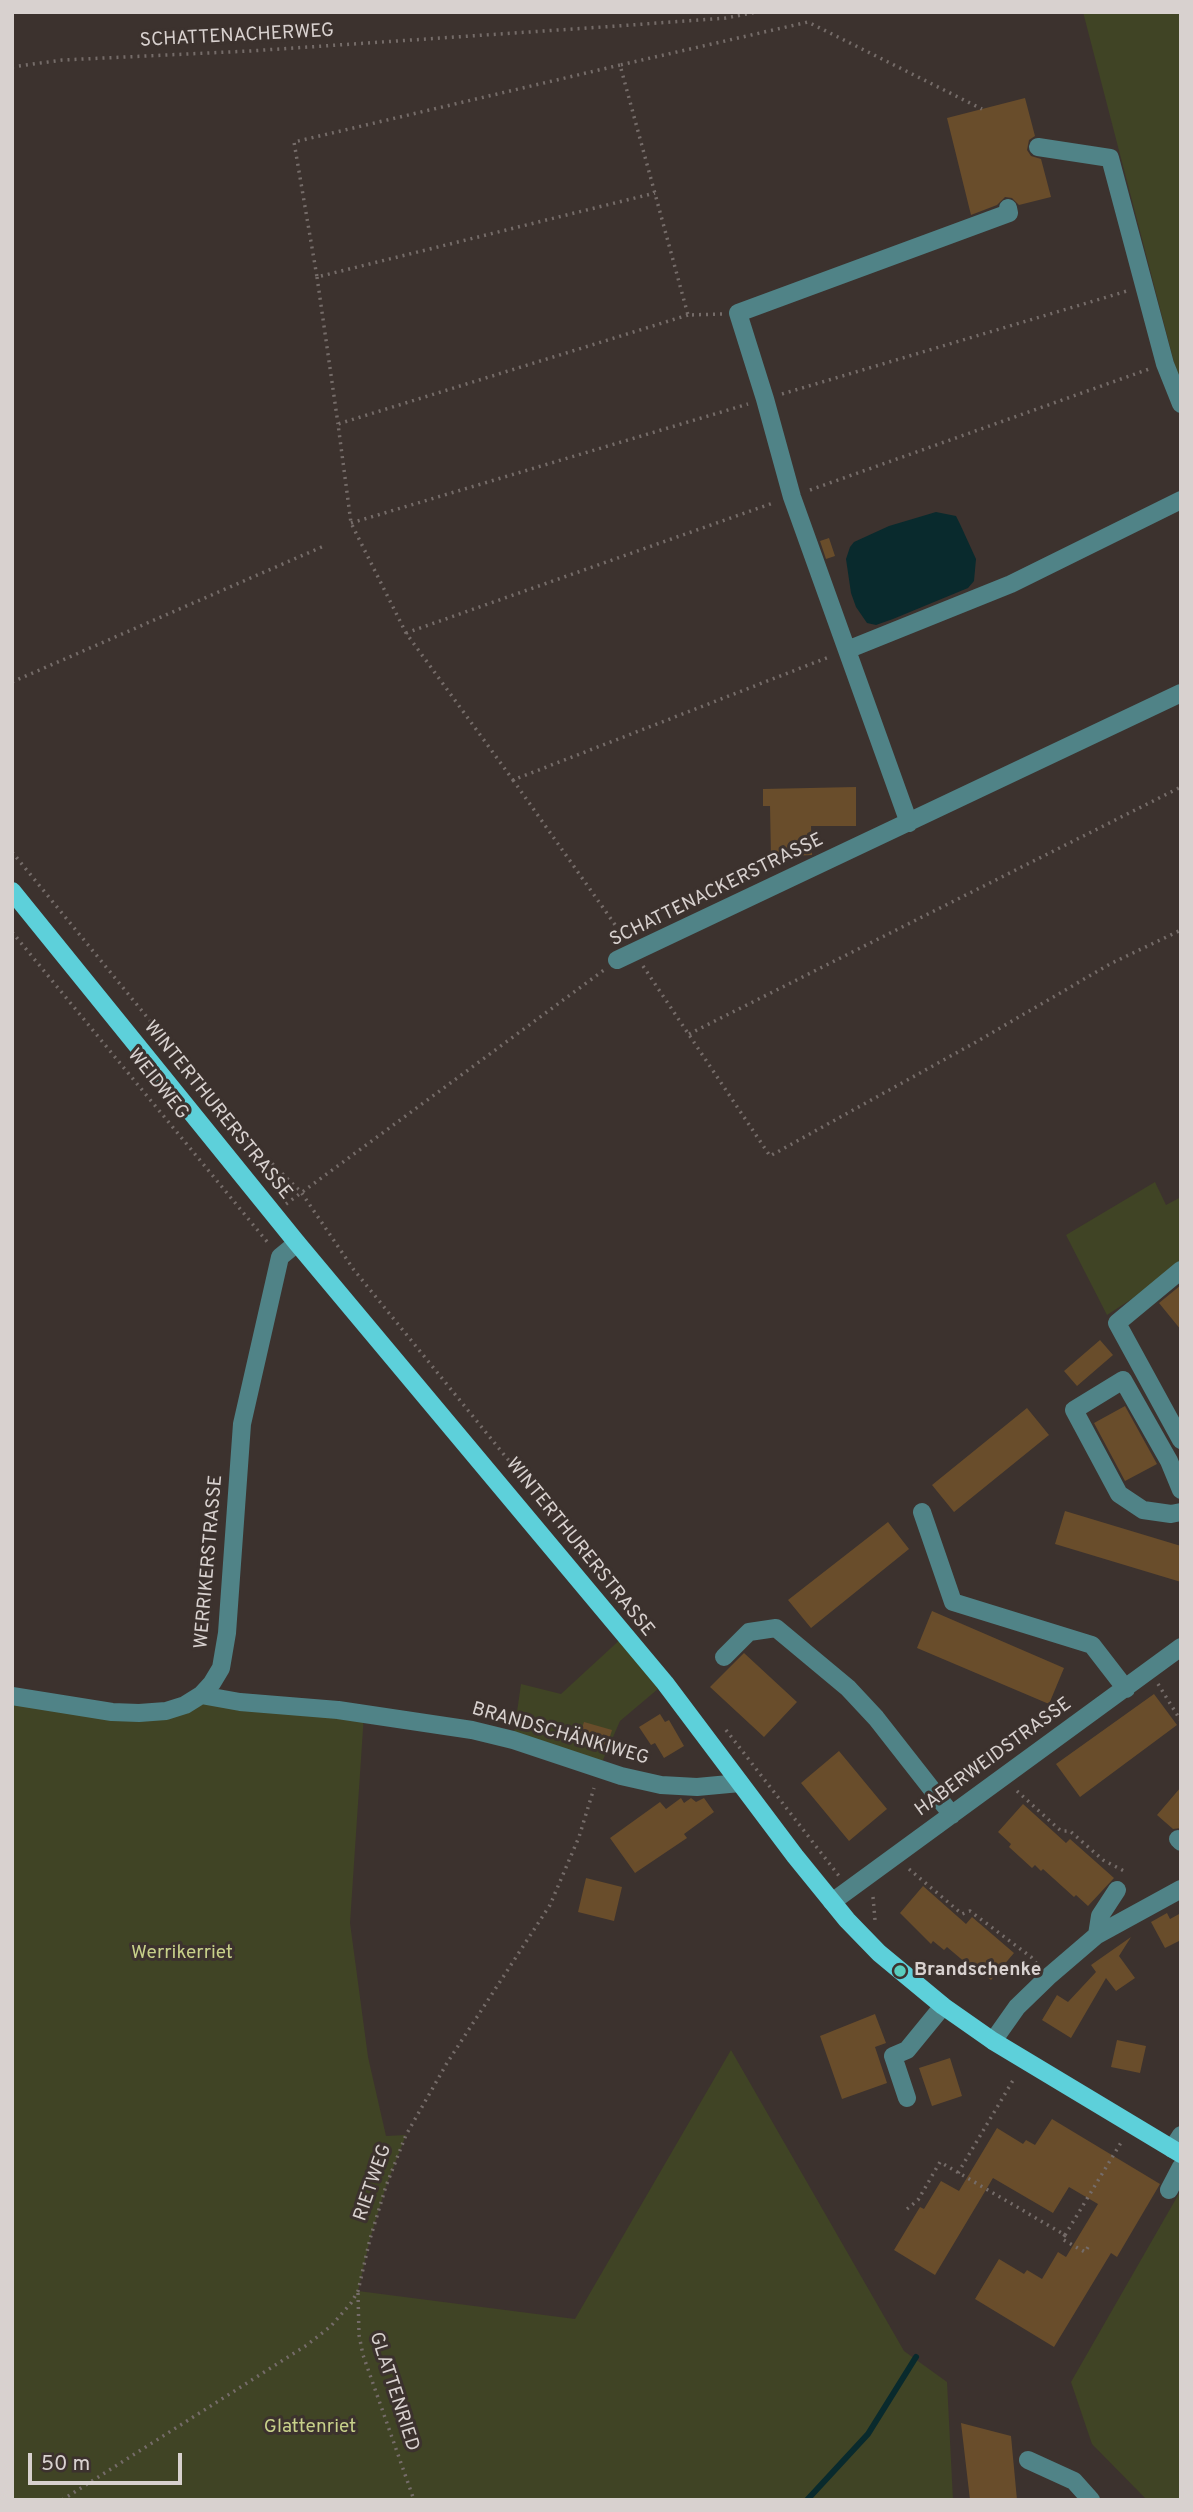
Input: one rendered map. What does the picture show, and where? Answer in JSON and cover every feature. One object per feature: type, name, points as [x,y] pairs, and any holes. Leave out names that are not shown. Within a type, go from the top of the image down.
[{"type":"main road","name":"WINTERTHURERSTRASSE","points":[[12,891],[297,1243],[664,1683],[832,1902],[879,1952],[943,2006],[993,2041],[1132,2125],[1178,2146]]},
{"type":"street","points":[[1038,147],[1110,158],[1165,364],[1181,404]]},
{"type":"street","points":[[909,823],[792,496],[738,313],[1009,214],[1008,208]]},
{"type":"street","points":[[847,650],[1012,584],[1181,500]]},
{"type":"street","name":"SCHATTENACKERSTRASSE","points":[[617,960],[1181,694]]},
{"type":"street","points":[[280,1257],[297,1243]]},
{"type":"street","name":"WERRIKERSTRASSE","points":[[12,1696],[112,1712],[166,1711],[185,1705],[201,1695],[221,1668],[225,1651],[242,1424],[280,1257]]},
{"type":"street","points":[[1181,1270],[1117,1323],[1181,1440]]},
{"type":"street","points":[[1181,1490],[1169,1461],[1123,1380],[1074,1410],[1119,1494],[1143,1510],[1171,1514],[1181,1512]]},
{"type":"street","points":[[922,1512],[953,1602],[1092,1646],[1126,1689]]},
{"type":"street","points":[[724,1657],[749,1632],[776,1628],[848,1688],[867,1708],[952,1815]]},
{"type":"street","name":"HABERWEIDSTRASSE","points":[[832,1902],[1181,1647]]},
{"type":"street","name":"BRANDSCHÄNKIWEG","points":[[201,1695],[240,1702],[338,1710],[443,1724],[513,1740],[642,1782],[678,1787],[740,1783]]},
{"type":"street","points":[[993,2041],[1017,2007],[1097,1935],[1181,1889]]},
{"type":"street","points":[[1097,1935],[1100,1916],[1116,1890]]},
{"type":"street","points":[[907,2098],[893,2056],[907,2050],[943,2006]]},
{"type":"street","points":[[1168,2190],[1181,2166]]},
{"type":"street","points":[[1028,2460],[1074,2481],[1091,2500]]},
{"type":"path","name":"SCHATTENACHERWEG","points":[[12,67],[74,60],[250,51],[726,18],[757,12]]},
{"type":"path","points":[[982,109],[808,22],[294,142],[317,277],[351,523],[406,633],[635,953],[770,1156],[1110,964],[1181,930]]},
{"type":"path","points":[[620,65],[688,315]]},
{"type":"path","points":[[317,277],[655,193]]},
{"type":"path","points":[[351,523],[1144,286]]},
{"type":"path","points":[[338,424],[688,315],[738,313]]},
{"type":"path","points":[[406,633],[1165,364]]},
{"type":"path","points":[[12,682],[324,546]]},
{"type":"path","points":[[513,780],[847,650]]},
{"type":"path","points":[[689,1034],[1181,787]]},
{"type":"path","points":[[12,852],[246,1138],[301,1192],[354,1270],[617,1593]]},
{"type":"path","name":"WEIDWEG","points":[[12,932],[280,1257]]},
{"type":"path","name":"SCHATTENACKERSTRASSE","points":[[274,1214],[617,960]]},
{"type":"path","points":[[1150,1670],[1181,1721]]},
{"type":"path","points":[[718,1720],[832,1867]]},
{"type":"path","name":"RIETWEG","points":[[62,2500],[319,2336],[342,2314],[358,2291],[386,2186],[406,2135],[447,2063],[550,1905],[579,1837],[599,1769]]},
{"type":"path","points":[[1003,1778],[1061,1831],[1070,1831],[1103,1860],[1121,1868],[1128,1875]]},
{"type":"path","points":[[905,1866],[962,1914],[970,1911],[1031,1957],[1048,1977]]},
{"type":"path","points":[[870,1874],[879,1886],[873,1896],[876,1921]]},
{"type":"path","points":[[958,2173],[1025,2060]]},
{"type":"path","points":[[1090,2244],[1085,2252],[1062,2239],[1132,2125]]},
{"type":"path","points":[[907,2209],[918,2200],[940,2162],[1065,2235]]},
{"type":"path","name":"GLATTENRIED","points":[[358,2291],[359,2335],[363,2355],[414,2500]]},
{"type":"green space","points":[[1083,12],[1181,12],[1181,389]]},
{"type":"green space","points":[[1155,1182],[1166,1205],[1181,1197],[1181,1267],[1107,1315],[1066,1235]]},
{"type":"green space","points":[[624,1636],[665,1683],[620,1721],[599,1769],[513,1740],[521,1684],[561,1694]]},
{"type":"green space","points":[[201,1695],[364,1714],[350,1923],[368,2057],[386,2136],[406,2135],[386,2186],[358,2291],[575,2319],[731,2050],[904,2351],[947,2382],[953,2500],[12,2500],[12,1696],[139,1713]]},
{"type":"green space","points":[[1181,2190],[1181,2500],[1147,2500],[1092,2444],[1071,2382]]},
{"type":"water","points":[[936,512],[956,516],[976,559],[974,581],[968,588],[893,619],[876,625],[867,623],[856,607],[851,593],[846,559],[850,547],[854,542],[889,526]]},
{"type":"building","points":[[1025,98],[1035,136],[1029,140],[1027,150],[1031,156],[1041,159],[1051,197],[1019,205],[1012,198],[1005,197],[997,205],[971,215],[947,118]]},
{"type":"building","points":[[829,538],[835,556],[826,559],[820,541]]},
{"type":"building","points":[[856,787],[856,826],[811,826],[812,855],[771,857],[770,806],[763,806],[763,789]]},
{"type":"building","points":[[1181,1285],[1181,1330],[1159,1303]]},
{"type":"building","points":[[1100,1340],[1113,1355],[1077,1386],[1064,1371]]},
{"type":"building","points":[[1125,1406],[1157,1464],[1125,1481],[1094,1423]]},
{"type":"building","points":[[1027,1408],[1049,1435],[954,1512],[932,1485]]},
{"type":"building","points":[[1065,1511],[1181,1546],[1181,1582],[1055,1544]]},
{"type":"building","points":[[888,1522],[909,1549],[811,1628],[788,1600]]},
{"type":"building","points":[[932,1611],[1064,1668],[1049,1704],[917,1648]]},
{"type":"building","points":[[744,1653],[797,1702],[764,1737],[710,1687]]},
{"type":"building","points":[[1154,1694],[1177,1725],[1080,1797],[1056,1764]]},
{"type":"building","points":[[660,1714],[665,1722],[669,1720],[684,1746],[664,1758],[655,1743],[651,1745],[639,1727]]},
{"type":"building","points":[[584,1722],[612,1730],[607,1746],[579,1737]]},
{"type":"building","points":[[839,1751],[887,1809],[849,1841],[801,1783]]},
{"type":"building","points":[[1181,1787],[1181,1828],[1173,1829],[1157,1815]]},
{"type":"building","points":[[681,1798],[684,1803],[691,1798],[696,1802],[704,1798],[714,1812],[684,1834],[687,1838],[635,1873],[610,1838],[660,1802],[666,1809]]},
{"type":"building","points":[[1023,1804],[1066,1843],[1070,1839],[1114,1878],[1088,1906],[1043,1869],[1041,1871],[1035,1865],[1032,1868],[1009,1847],[1011,1844],[998,1832]]},
{"type":"building","points":[[586,1878],[622,1887],[614,1921],[578,1912]]},
{"type":"building","points":[[923,1886],[966,1924],[972,1917],[1014,1953],[991,1980],[982,1973],[980,1975],[947,1947],[944,1950],[933,1941],[931,1944],[900,1913]]},
{"type":"building","points":[[1167,1913],[1170,1919],[1181,1913],[1181,1940],[1165,1948],[1151,1922]]},
{"type":"building","points":[[1131,1937],[1119,1956],[1135,1978],[1116,1991],[1106,1978],[1071,2038],[1042,2020],[1057,1995],[1068,2002],[1096,1972],[1091,1965]]},
{"type":"building","points":[[875,2014],[886,2043],[875,2047],[887,2083],[842,2099],[820,2036]]},
{"type":"building","points":[[1117,2040],[1146,2046],[1140,2073],[1111,2067]]},
{"type":"building","points":[[950,2058],[962,2096],[932,2106],[919,2068]]},
{"type":"building","points":[[1052,2119],[1160,2184],[1117,2257],[1111,2253],[1054,2347],[975,2299],[999,2259],[1024,2274],[1027,2270],[1042,2279],[1058,2252],[1066,2257],[1098,2204],[1069,2187],[1053,2213],[993,2178],[935,2275],[894,2250],[920,2207],[924,2209],[941,2181],[959,2191],[997,2128],[1023,2144],[1026,2140],[1035,2145]]},
{"type":"building","points":[[961,2423],[1011,2436],[1017,2500],[970,2500]]},
{"type":"waterway","points":[[807,2500],[868,2434],[916,2357]]},
{"type":"place","name":"Brandschenke","points":[[900,1971]]},
{"type":"park label","name":"Werrikerriet","points":[[182,1954]]},
{"type":"park label","name":"Glattenriet","points":[[310,2428]]}]
